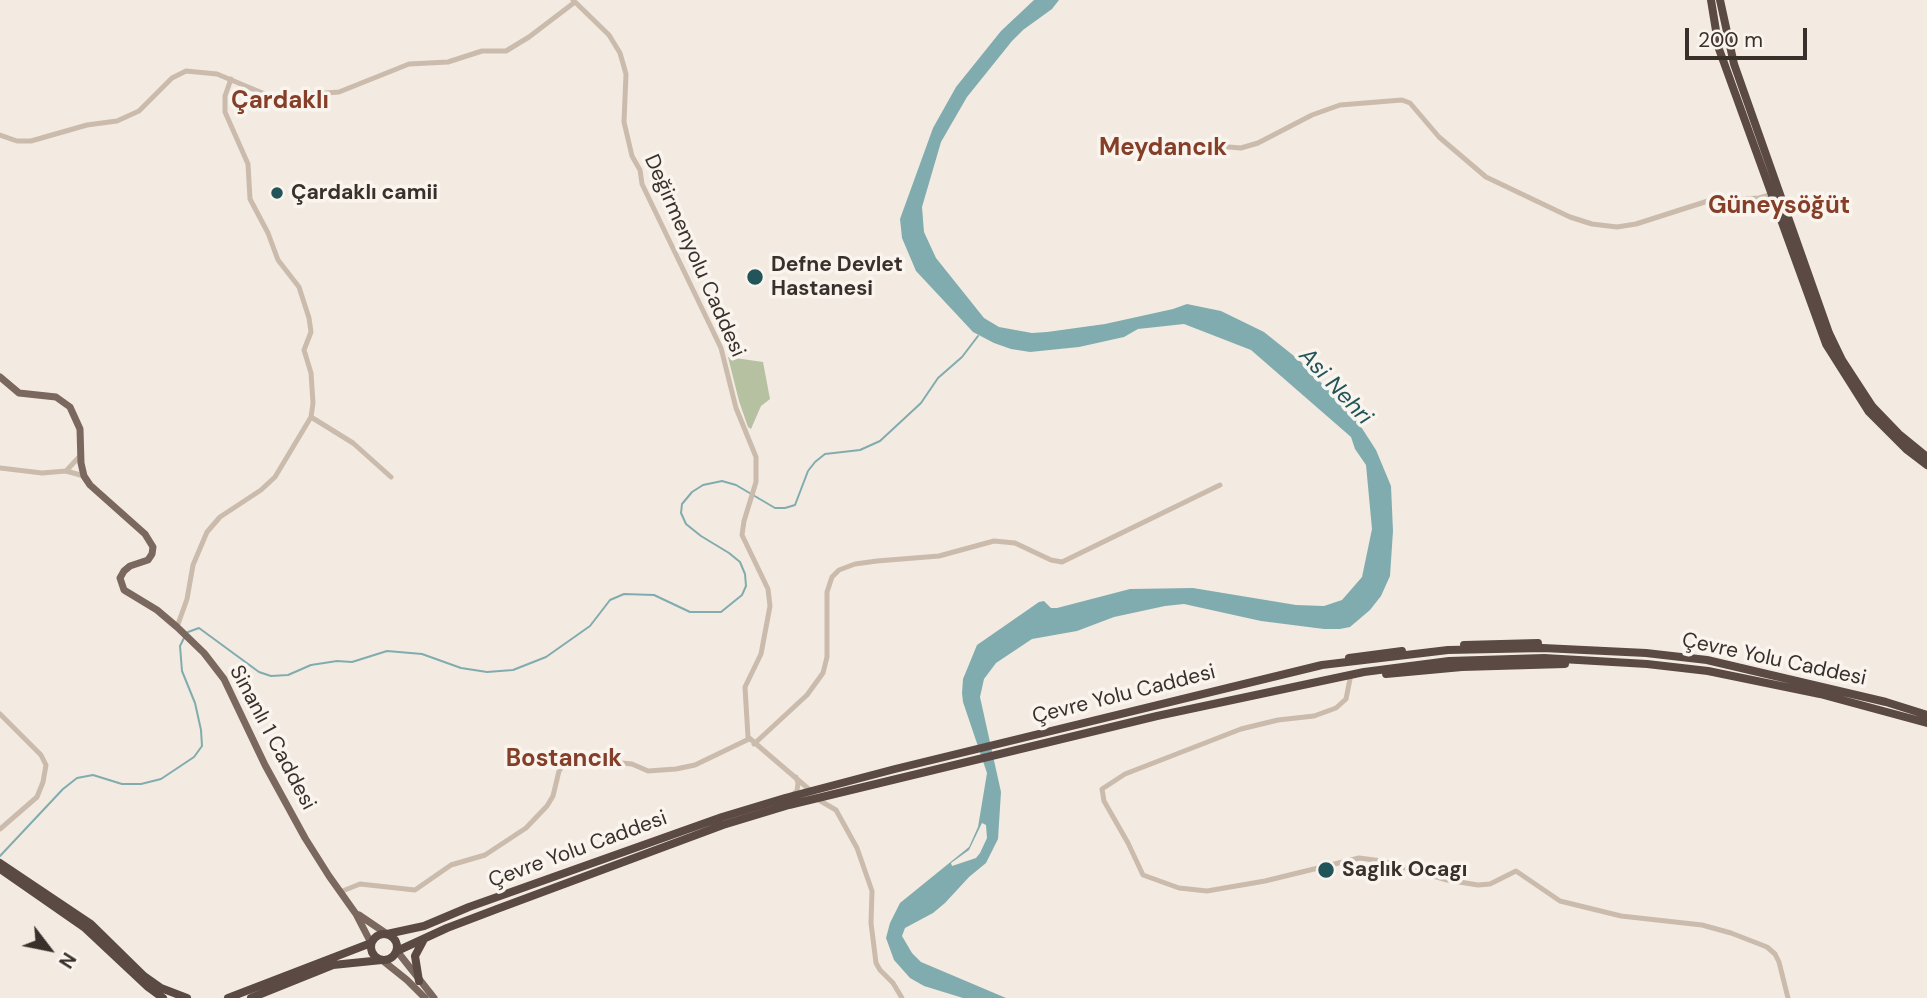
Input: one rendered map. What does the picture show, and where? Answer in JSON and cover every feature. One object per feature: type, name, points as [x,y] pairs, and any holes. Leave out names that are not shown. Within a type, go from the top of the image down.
[{"type":"highway","points":[[1711,0],[1719,49],[1826,344],[1869,412],[1927,466]]},
{"type":"highway","points":[[1720,0],[1734,64],[1832,340],[1872,405],[1899,434],[1927,457]]},
{"type":"highway","name":"Çevre Yolu Caddesi","points":[[1001,749],[1322,665],[1448,650],[1543,648],[1627,652],[1707,660],[1886,702],[1927,715]]},
{"type":"highway","name":"Çevre Yolu Caddesi","points":[[397,951],[497,909],[723,825],[814,795],[1001,749],[1351,674],[1449,661],[1544,658],[1604,662],[1708,671],[1820,694],[1927,723]]},
{"type":"highway","name":"Çevre Yolu Caddesi","points":[[387,934],[424,926],[469,907],[709,821],[790,797],[814,795]]},
{"type":"highway","points":[[0,863],[5,870],[161,988],[187,998]]},
{"type":"highway","points":[[228,998],[372,943],[379,935],[387,934],[397,943],[397,951],[390,960],[333,965],[251,998]]},
{"type":"highway","points":[[419,981],[416,954],[428,937]]},
{"type":"highway","points":[[372,943],[374,956],[382,960]]},
{"type":"highway","points":[[125,962],[148,987],[163,998]]},
{"type":"main road","points":[[0,377],[19,393],[51,396],[68,405],[80,429],[80,456],[84,476]]},
{"type":"main road","name":"Sinanlı 1 Caddesi","points":[[84,476],[90,485],[145,534],[153,547],[148,560],[124,570],[120,578],[124,590],[157,610],[179,628],[227,685],[265,765],[305,838],[356,914],[372,943]]},
{"type":"main road","points":[[356,914],[387,934]]},
{"type":"main road","points":[[397,951],[434,998]]},
{"type":"main road","points":[[382,960],[425,998]]},
{"type":"street","points":[[0,135],[18,141],[31,141],[87,125],[110,123],[139,111],[182,71],[210,72],[271,97],[338,92],[409,64],[448,62],[482,51],[506,51],[529,37],[574,1]]},
{"type":"street","name":"Değirmenyolu Caddesi","points":[[574,1],[608,35],[620,53],[626,74],[624,122],[632,156],[640,170],[642,184],[721,348],[736,408],[756,457],[757,477],[742,526],[742,535],[768,589],[770,606],[761,654],[745,687],[751,742]]},
{"type":"street","points":[[179,628],[196,559],[211,526],[275,477],[311,417],[313,403],[313,381],[304,350],[310,336],[309,318],[299,287],[278,260],[268,233],[250,199],[248,164],[225,112],[225,96],[232,79]]},
{"type":"street","points":[[1160,149],[1192,144],[1241,148],[1258,143],[1312,115],[1340,105],[1402,100],[1410,103],[1439,137],[1486,177],[1570,217],[1592,223],[1617,227],[1636,224],[1708,201],[1759,198],[1773,194]]},
{"type":"street","points":[[311,417],[353,443],[391,477]]},
{"type":"street","points":[[66,471],[80,456]]},
{"type":"street","points":[[0,468],[42,473],[66,471],[84,476]]},
{"type":"street","points":[[340,892],[359,884],[415,890],[446,867],[485,855],[526,828],[547,806],[563,765],[611,762],[636,765],[648,771],[676,769],[695,765],[751,742],[807,695],[823,673],[827,648],[827,592],[830,582],[839,570],[850,565],[877,561],[939,556],[993,541],[1015,543],[1051,560],[1062,562],[1220,485]]},
{"type":"street","points":[[1351,674],[1346,699],[1336,708],[1314,716],[1278,720],[1241,729],[1125,774],[1102,789],[1104,802],[1143,875],[1179,888],[1207,891],[1265,881],[1359,858],[1382,861],[1425,876],[1478,885],[1490,884],[1516,871],[1560,901],[1621,916],[1702,925],[1767,947],[1779,962],[1788,998]]},
{"type":"street","points":[[0,714],[40,755],[46,765],[44,782],[37,797],[0,829]]},
{"type":"street","points":[[751,742],[836,810],[857,848],[872,891],[876,963],[902,998]]},
{"type":"street","points":[[790,797],[797,791],[796,777]]},
{"type":"green space","points":[[728,357],[763,362],[770,399],[761,406],[751,429],[739,401]]},
{"type":"water","points":[[1034,0],[1059,0],[1052,9],[1012,41],[967,97],[941,142],[922,207],[924,232],[936,258],[984,318],[999,327],[1032,333],[1047,332],[1105,324],[1187,304],[1221,311],[1264,332],[1299,360],[1356,419],[1376,450],[1391,486],[1393,531],[1390,576],[1381,596],[1370,610],[1350,627],[1324,629],[1261,621],[1184,604],[1114,617],[1077,631],[1032,639],[996,663],[984,679],[980,697],[1001,792],[998,839],[986,863],[933,913],[905,928],[902,936],[921,962],[1006,998],[963,998],[924,986],[910,978],[894,960],[886,938],[900,903],[969,847],[978,827],[987,773],[962,693],[963,679],[977,645],[1039,602],[1044,601],[1051,608],[1057,608],[1130,589],[1193,588],[1296,605],[1324,606],[1342,600],[1362,577],[1372,529],[1366,465],[1355,449],[1351,437],[1251,350],[1184,324],[1138,329],[1124,337],[1079,347],[1030,352],[1011,349],[973,332],[916,271],[902,238],[900,219],[933,128],[956,87],[1001,31]],"holes":[[[982,823],[986,825],[987,838],[976,858],[952,866],[951,863],[969,850]]]},
{"type":"waterway","points":[[188,632],[199,628],[259,672],[271,676],[288,675],[311,665],[352,662],[387,651],[422,654],[461,668],[487,672],[513,670],[546,657],[590,626],[610,600],[624,594],[654,595],[690,612],[721,612],[742,595],[746,586],[745,574],[740,562],[686,524],[681,513],[682,504],[692,492],[703,485],[722,481],[736,485],[775,508],[795,505],[808,471],[815,462],[825,454],[860,450],[880,441],[921,403],[938,378],[962,357],[978,336]]},
{"type":"waterway","points":[[0,856],[63,789],[77,778],[93,775],[122,784],[141,784],[161,779],[194,757],[202,746],[201,730],[195,703],[182,671],[180,646],[185,636]]},
{"type":"place","name":"Çardaklı camii","points":[[277,193]]},
{"type":"place","name":"Defne Devlet Hastanesi","points":[[755,277]]},
{"type":"place","name":"Saglık Ocagı","points":[[1326,870]]},
{"type":"district","name":"Çardaklı","points":[[280,102]]},
{"type":"district","name":"Meydancık","points":[[1163,149]]},
{"type":"district","name":"Güneysöğüt","points":[[1779,207]]},
{"type":"district","name":"Bostancık","points":[[564,760]]},
{"type":"water label","name":"Asi Nehri","points":[[1335,387]]}]
